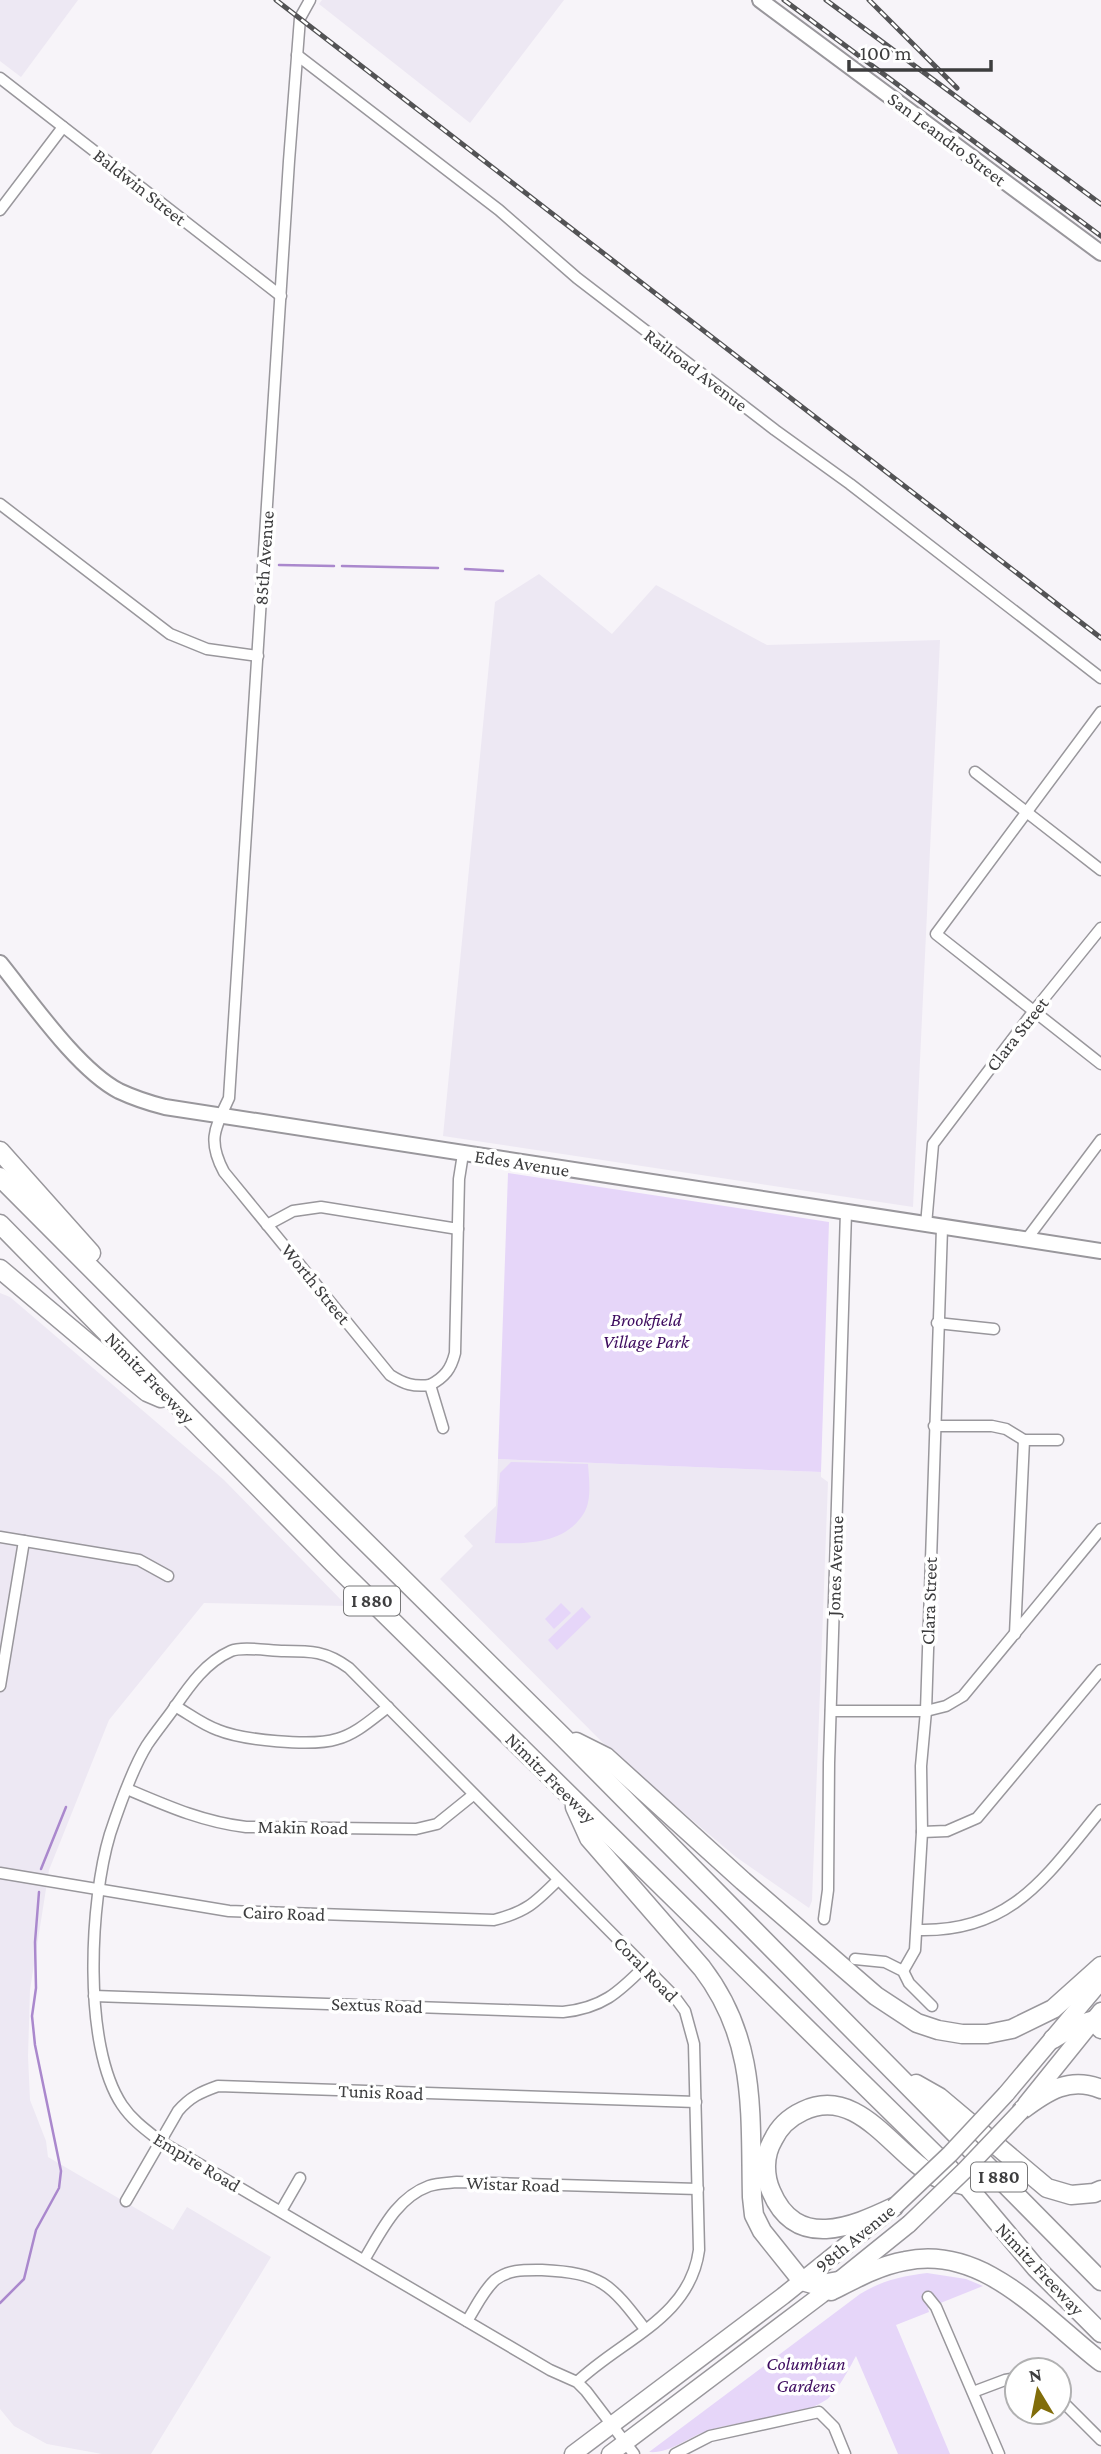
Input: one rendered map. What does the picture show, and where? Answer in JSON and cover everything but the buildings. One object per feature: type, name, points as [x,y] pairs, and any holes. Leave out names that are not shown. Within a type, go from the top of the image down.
[{"type":"highway","points":[[0,1151],[236,1415]]},
{"type":"highway","name":"Nimitz Freeway","points":[[0,1177],[236,1415],[562,1736],[1101,2281]]},
{"type":"highway","name":"Nimitz Freeway","points":[[0,1224],[174,1404],[570,1798],[967,2186],[1036,2268],[1101,2333]]},
{"type":"highway","points":[[0,1269],[147,1392],[174,1404]]},
{"type":"highway","points":[[562,1736],[606,1756],[741,1880],[876,1996],[917,2023],[962,2034],[987,2034],[1012,2029],[1053,2009],[1101,1966]]},
{"type":"highway","points":[[570,1798],[589,1838],[702,1968],[731,2015],[741,2042],[747,2073],[754,2216],[762,2231],[802,2281],[816,2285],[838,2281]]},
{"type":"highway","points":[[1053,2039],[1074,2026],[1099,2020]]},
{"type":"highway","points":[[897,2073],[939,2097],[1047,2188],[1071,2195],[1101,2190]]},
{"type":"highway","points":[[1022,2110],[1041,2095],[1062,2085],[1086,2084],[1101,2089]]},
{"type":"highway","points":[[894,2207],[858,2224],[836,2229],[816,2229],[796,2221],[775,2200],[767,2180],[766,2159],[773,2138],[799,2113],[824,2106],[837,2106],[849,2109],[870,2121],[906,2155],[938,2179],[967,2186]]},
{"type":"highway","points":[[821,2295],[892,2264],[922,2258],[950,2259],[975,2267],[1001,2282],[1101,2362]]},
{"type":"main road","name":"98th Avenue","points":[[573,2454],[802,2281],[894,2207],[950,2154],[1006,2095],[1101,1981]]},
{"type":"main road","name":"98th Avenue","points":[[610,2454],[630,2449],[909,2224],[1022,2110],[1099,2020]]},
{"type":"street","name":"85th Avenue","points":[[221,1116],[229,1098],[297,55],[300,18],[310,0]]},
{"type":"street","name":"San Leandro Street","points":[[760,0],[1101,253]]},
{"type":"street","name":"Railroad Avenue","points":[[297,55],[499,210],[576,278],[1101,678]]},
{"type":"street","name":"Baldwin Street","points":[[0,78],[281,296]]},
{"type":"street","points":[[0,210],[63,127]]},
{"type":"street","points":[[0,504],[170,634],[207,649],[258,656]]},
{"type":"street","points":[[1101,712],[936,934],[1101,1064]]},
{"type":"street","points":[[975,772],[1101,870]]},
{"type":"street","name":"Clara Street","points":[[926,1225],[933,1144],[1033,1012],[1101,928]]},
{"type":"street","name":"Edes Avenue","points":[[0,963],[76,1056],[96,1075],[117,1090],[165,1107],[1101,1251]]},
{"type":"street","name":"Worth Street","points":[[221,1116],[214,1130],[218,1161],[224,1172],[390,1375],[415,1387],[430,1385]]},
{"type":"street","points":[[1027,1240],[1101,1140]]},
{"type":"street","points":[[443,1428],[430,1385],[447,1373],[455,1353],[463,1154]]},
{"type":"street","points":[[267,1226],[293,1211],[321,1207],[458,1229]]},
{"type":"street","name":"Jones Avenue","points":[[824,1920],[828,1890],[846,1212]]},
{"type":"street","name":"Clara Street","points":[[903,1970],[915,1950],[922,1832],[921,1766],[926,1711],[942,1228]]},
{"type":"street","points":[[937,1323],[994,1329]]},
{"type":"street","points":[[934,1426],[992,1426],[1006,1429],[1024,1440],[1058,1440]]},
{"type":"street","points":[[1015,1634],[1024,1440]]},
{"type":"street","points":[[831,1711],[926,1711],[946,1706],[963,1696],[1101,1529]]},
{"type":"street","points":[[0,1537],[139,1560],[168,1576]]},
{"type":"street","points":[[0,1686],[24,1541]]},
{"type":"street","name":"Empire Road","points":[[333,1657],[314,1651],[234,1650],[208,1664],[145,1748],[110,1835],[99,1891],[93,1961],[94,1996],[103,2061],[111,2083],[122,2105],[140,2126],[160,2141],[550,2370],[577,2382],[630,2449]]},
{"type":"street","name":"Coral Road","points":[[333,1657],[349,1668],[674,1996],[685,2011],[691,2028],[696,2102],[699,2250],[697,2268],[680,2300],[577,2382]]},
{"type":"street","points":[[922,1832],[947,1831],[977,1818],[1101,1670]]},
{"type":"street","points":[[175,1706],[215,1730],[238,1737],[316,1742],[337,1740],[355,1731],[388,1707]]},
{"type":"street","name":"Makin Road","points":[[127,1789],[196,1817],[221,1824],[390,1829],[416,1829],[437,1824],[474,1795]]},
{"type":"street","points":[[916,1930],[952,1929],[972,1924],[991,1918],[1017,1903],[1039,1884],[1101,1810]]},
{"type":"street","name":"Cairo Road","points":[[0,1873],[229,1911],[494,1920],[518,1914],[536,1903],[558,1880]]},
{"type":"street","points":[[855,1959],[886,1962],[903,1970],[909,1983],[932,2006]]},
{"type":"street","name":"Sextus Road","points":[[94,1996],[563,2012],[600,2004],[619,1993],[645,1966]]},
{"type":"street","name":"Tunis Road","points":[[126,2201],[178,2111],[201,2091],[218,2086],[696,2102]]},
{"type":"street","points":[[281,2211],[300,2178]]},
{"type":"street","name":"Wistar Road","points":[[364,2260],[390,2217],[407,2197],[430,2185],[457,2182],[698,2189]]},
{"type":"street","points":[[467,2321],[496,2279],[522,2269],[571,2272],[591,2277],[610,2288],[645,2329]]},
{"type":"street","points":[[928,2297],[936,2307],[999,2454]]},
{"type":"street","points":[[974,2392],[1003,2381]]},
{"type":"street","points":[[675,2454],[710,2436],[819,2412],[834,2427],[845,2454]]},
{"type":"street","points":[[1073,2412],[1101,2440]]},
{"type":"shaded area","points":[[0,0],[78,0],[21,77],[0,61]]},
{"type":"shaded area","points":[[322,0],[564,0],[470,123],[319,4]]},
{"type":"shaded area","points":[[539,574],[612,634],[656,585],[767,645],[940,640],[913,1207],[443,1136],[495,602]]},
{"type":"shaded area","points":[[0,1293],[10,1297],[224,1480],[347,1606],[204,1603],[109,1720],[49,1870],[30,1990],[28,2056],[30,2100],[46,2141],[48,2157],[173,2230],[187,2207],[271,2257],[151,2454],[102,2454],[47,2444],[14,2426],[0,2409]]},
{"type":"shaded area","points":[[498,1459],[821,1472],[821,1477],[828,1482],[812,1901],[809,1908],[736,1857],[615,1755],[440,1579],[473,1546],[464,1536],[496,1506]]},
{"type":"green space","name":"Brookfield Village Park","points":[[508,1173],[829,1222],[821,1472],[498,1459]]},
{"type":"green space","points":[[511,1462],[588,1464],[588,1502],[576,1523],[567,1531],[545,1540],[495,1543],[500,1473]]},
{"type":"green space","points":[[561,1603],[571,1613],[554,1629],[545,1619]]},
{"type":"green space","points":[[582,1607],[591,1617],[557,1650],[548,1640]]},
{"type":"green space","name":"Columbian Gardens","points":[[927,2273],[966,2279],[983,2286],[928,2308],[929,2312],[896,2325],[950,2454],[898,2454],[856,2356],[834,2392],[826,2400],[812,2407],[783,2416],[722,2427],[664,2450],[649,2452],[860,2294],[892,2280]]},
{"type":"waterway","points":[[279,565],[334,566]]},
{"type":"waterway","points":[[342,566],[438,568]]},
{"type":"waterway","points":[[465,569],[503,571]]},
{"type":"waterway","points":[[41,1869],[66,1807]]},
{"type":"waterway","points":[[0,2303],[24,2279],[36,2230],[59,2188],[61,2171],[35,2045],[32,2016],[36,1988],[35,1942],[39,1892]]},
{"type":"railway","points":[[276,0],[1101,638]]},
{"type":"railway","points":[[784,0],[1101,236]]},
{"type":"railway","points":[[826,0],[1101,204]]},
{"type":"railway","points":[[869,0],[957,88]]}]
